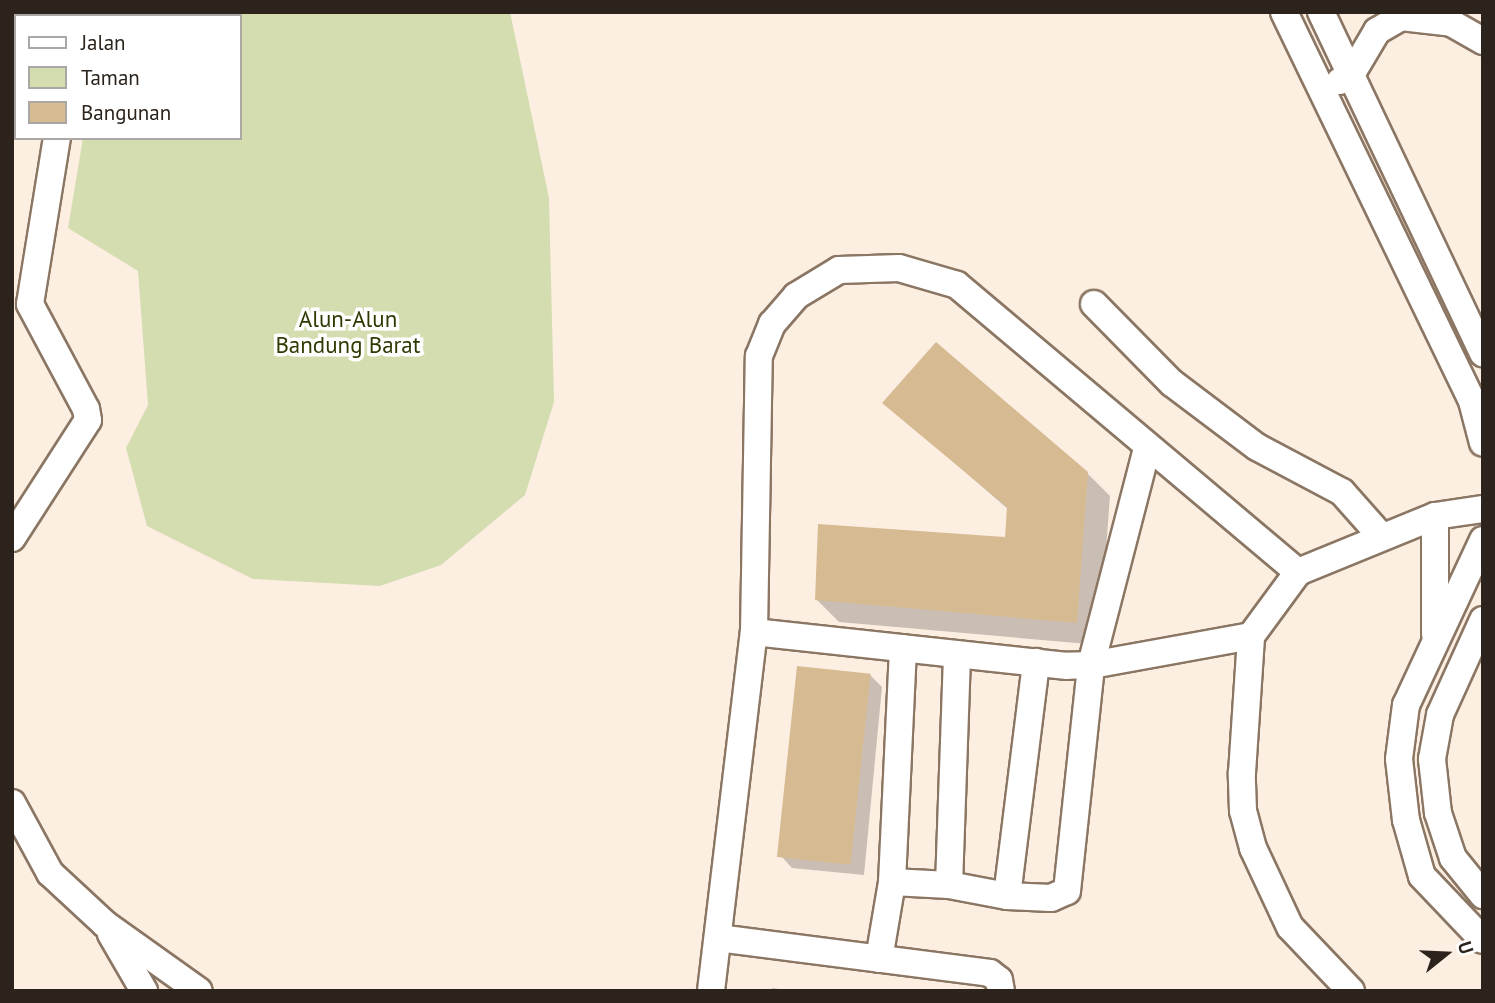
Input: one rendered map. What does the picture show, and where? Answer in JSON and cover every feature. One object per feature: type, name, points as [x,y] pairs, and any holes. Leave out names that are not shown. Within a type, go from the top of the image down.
[{"type":"street","points":[[1284,12],[1472,401],[1483,443]]},
{"type":"street","points":[[1321,12],[1483,353]]},
{"type":"street","points":[[1321,92],[1351,75],[1377,31],[1401,17],[1442,18],[1483,41]]},
{"type":"street","points":[[12,538],[88,420],[86,409],[30,304],[57,140]]},
{"type":"street","points":[[711,991],[740,718],[754,632],[759,356],[780,314],[822,278],[839,270],[870,265],[957,285],[1298,572]]},
{"type":"street","points":[[1094,304],[1172,383],[1257,447],[1342,492],[1380,535]]},
{"type":"street","points":[[892,882],[949,885],[1007,896],[1061,896],[1070,885],[1091,665],[1147,447]]},
{"type":"street","points":[[1352,991],[1290,927],[1249,835],[1242,811],[1251,636],[1298,572],[1380,535],[1435,516],[1483,509]]},
{"type":"street","points":[[1435,516],[1438,639]]},
{"type":"street","points":[[1483,540],[1406,705],[1399,759],[1406,820],[1422,876],[1483,940]]},
{"type":"street","points":[[1483,620],[1440,715],[1432,759],[1438,813],[1453,858],[1483,895]]},
{"type":"street","points":[[754,632],[1036,662],[1091,665],[1251,636]]},
{"type":"street","points":[[879,959],[892,882],[902,648]]},
{"type":"street","points":[[949,885],[957,654]]},
{"type":"street","points":[[1007,896],[1036,662]]},
{"type":"street","points":[[12,803],[50,873],[105,924],[199,991]]},
{"type":"street","points":[[105,924],[144,991]]},
{"type":"street","points":[[718,938],[990,973],[999,980],[1001,991]]},
{"type":"green space","name":"Alun-Alun Bandung Barat","points":[[50,12],[510,12],[549,198],[554,402],[525,495],[441,565],[380,586],[253,579],[147,526],[126,448],[148,405],[138,271],[68,228],[83,140],[242,140],[242,14]]},
{"type":"building","points":[[936,342],[1088,472],[1077,623],[815,600],[818,524],[1005,537],[1007,507],[882,403]]},
{"type":"building","points":[[797,666],[871,674],[851,865],[777,857]]}]
